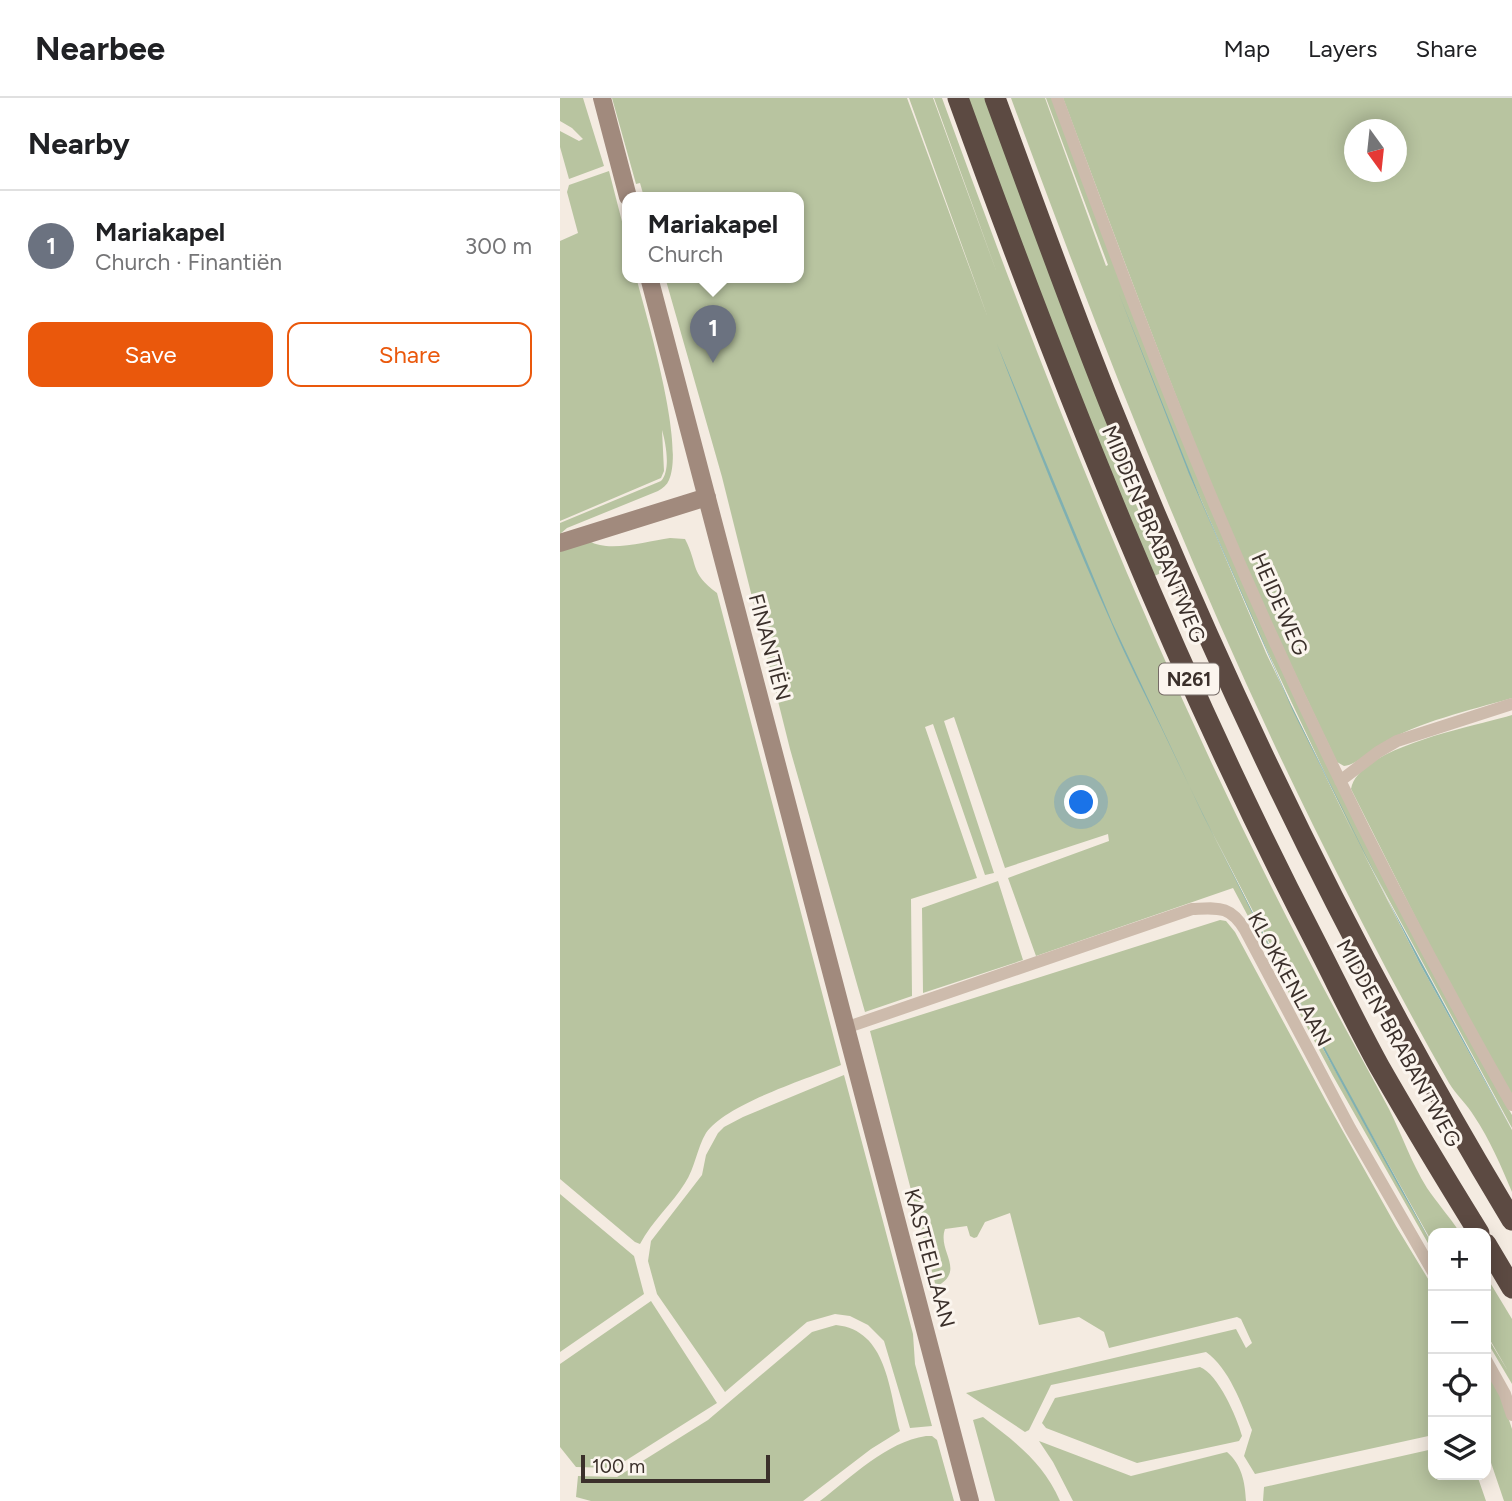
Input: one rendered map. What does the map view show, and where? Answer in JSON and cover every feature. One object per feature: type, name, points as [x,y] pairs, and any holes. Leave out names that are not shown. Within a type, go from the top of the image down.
[{"type":"highway","name":"MIDDEN-BRABANTWEG","points":[[958,98],[1077,415],[1156,605],[1209,723],[1276,865],[1379,1065],[1476,1228]]},
{"type":"highway","name":"MIDDEN-BRABANTWEG","points":[[995,98],[1111,407],[1191,598],[1254,736],[1308,850],[1413,1049],[1512,1220]]},
{"type":"highway","points":[[1491,1252],[1512,1288]]},
{"type":"street","points":[[602,98],[627,192]]},
{"type":"street","name":"HEIDEWEG","points":[[1058,98],[1154,354],[1254,596],[1340,781],[1428,953],[1512,1105]]},
{"type":"street","name":"FINANTIËN","points":[[651,283],[845,1028]]},
{"type":"street","points":[[560,542],[707,497]]},
{"type":"street","points":[[1340,781],[1397,741],[1512,704]]},
{"type":"street","name":"KLOKKENLAAN","points":[[845,1028],[1192,909],[1226,909],[1237,917],[1245,930],[1344,1117],[1428,1263]]},
{"type":"street","name":"KASTEELLAAN","points":[[845,1028],[970,1501]]},
{"type":"street","points":[[1491,1369],[1505,1394],[1512,1415]]},
{"type":"green space","points":[[560,98],[583,98],[604,166],[569,179],[560,147],[560,131],[579,141],[583,139],[560,121]]},
{"type":"green space","points":[[612,98],[907,98],[988,318],[909,98],[933,98],[997,273],[934,98],[942,98],[1077,452],[1176,685],[1285,914],[1389,1109],[1416,1168],[1456,1228],[1428,1228],[1428,1235],[1330,1060],[1210,828],[1302,1011],[1428,1237],[1428,1243],[1333,1076],[1233,888],[1036,956],[1008,878],[1109,841],[1108,834],[1005,868],[954,717],[944,721],[994,873],[985,875],[933,724],[925,727],[977,878],[911,899],[912,996],[865,1012],[790,749],[722,477],[667,283],[804,283],[804,192],[643,192],[640,183],[636,184]]},
{"type":"green space","points":[[966,98],[987,98],[1170,569],[1152,577],[1113,484]]},
{"type":"green space","points":[[1011,98],[1045,98],[1106,266],[1108,265],[1046,98],[1053,98],[1200,480],[1475,1050],[1512,1115],[1512,1128],[1362,850],[1420,964],[1512,1130],[1512,1192],[1485,1134],[1449,1083],[1396,987],[1270,736],[1190,556]],"holes":[[[1183,458],[1258,631],[1355,837],[1266,653]]]},
{"type":"green space","points":[[1063,98],[1512,98],[1512,698],[1411,729],[1349,765],[1344,766],[1337,762],[1269,618],[1169,378]]},
{"type":"green space","points":[[609,171],[622,222],[622,283],[638,283],[663,380],[673,463],[669,480],[660,490],[567,528],[560,534],[560,523],[661,481],[667,464],[662,430],[664,471],[661,478],[560,521],[560,241],[578,233],[567,192],[569,185]]},
{"type":"green space","points":[[670,538],[685,539],[698,574],[717,593],[841,1065],[768,1093],[716,1122],[706,1133],[685,1183],[640,1244],[560,1179],[560,550],[589,541],[617,546]]},
{"type":"green space","points":[[1512,715],[1512,1096],[1438,962],[1351,789],[1358,774],[1374,761],[1396,750],[1447,732]]},
{"type":"green space","points":[[998,881],[1023,960],[923,993],[922,908]]},
{"type":"green space","points":[[1220,920],[1226,921],[1235,932],[1326,1101],[1428,1279],[1428,1436],[1255,1474],[1244,1456],[1252,1430],[1248,1420],[1228,1377],[1206,1352],[1051,1385],[1029,1430],[1025,1432],[966,1393],[1236,1329],[1246,1348],[1252,1343],[1241,1319],[1237,1317],[1109,1348],[1104,1332],[1079,1317],[1039,1325],[1010,1213],[985,1222],[974,1238],[970,1236],[967,1226],[945,1229],[949,1274],[945,1281],[936,1287],[870,1031]]},
{"type":"green space","points":[[844,1075],[913,1334],[915,1364],[932,1426],[910,1428],[884,1341],[868,1325],[850,1316],[835,1314],[807,1322],[725,1392],[657,1294],[648,1261],[651,1241],[702,1175],[706,1155],[724,1127]]},
{"type":"green space","points":[[560,1194],[634,1256],[644,1294],[560,1352]]},
{"type":"green space","points":[[1491,1284],[1512,1319],[1512,1384],[1491,1348],[1491,1343],[1508,1371],[1491,1342]]},
{"type":"green space","points":[[651,1301],[717,1403],[614,1468],[576,1467],[560,1447],[560,1364]]},
{"type":"green space","points":[[836,1325],[853,1329],[866,1338],[876,1350],[883,1364],[900,1431],[871,1449],[803,1501],[591,1501],[576,1497],[578,1476],[617,1477],[708,1420],[812,1332]]},
{"type":"green space","points":[[1200,1367],[1207,1371],[1226,1397],[1242,1436],[1239,1441],[1137,1463],[1046,1428],[1042,1423],[1055,1398]]},
{"type":"green space","points":[[1491,1380],[1501,1396],[1512,1429],[1512,1501],[1504,1501],[1491,1463]]},
{"type":"green space","points":[[983,1417],[1037,1464],[1060,1501],[995,1501],[973,1420]]},
{"type":"green space","points":[[926,1436],[937,1440],[954,1501],[820,1501],[883,1453],[897,1445]]},
{"type":"green space","points":[[1039,1441],[1131,1476],[1227,1452],[1242,1474],[1246,1501],[1073,1501]]},
{"type":"green space","points":[[1428,1450],[1428,1480],[1479,1480],[1486,1501],[1263,1501],[1264,1487]]},
{"type":"water","points":[[1119,294],[1201,500],[1291,705],[1388,900],[1512,1130],[1420,964],[1293,711],[1189,474]]},
{"type":"water","points":[[997,344],[1112,622],[1189,785],[1129,662],[1096,588]]},
{"type":"water","points":[[1218,843],[1280,966],[1428,1237],[1326,1054],[1258,924]]},
{"type":"place","name":"Mariakapel","points":[[713,363]]}]
